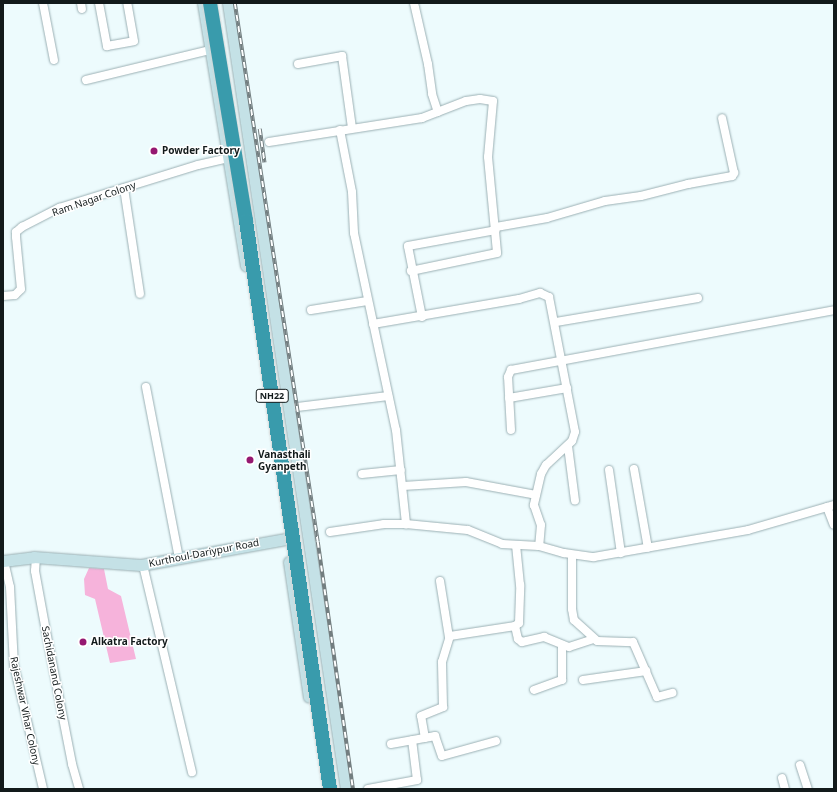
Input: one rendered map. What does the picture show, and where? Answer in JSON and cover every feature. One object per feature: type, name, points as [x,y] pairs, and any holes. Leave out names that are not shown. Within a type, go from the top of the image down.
[{"type":"highway","name":"NH22","points":[[210,3],[246,221],[330,789]]},
{"type":"highway","name":"NH22","points":[[220,3],[339,789]]},
{"type":"street","points":[[43,3],[54,60]]},
{"type":"street","points":[[99,3],[107,46],[134,41],[127,3]]},
{"type":"street","points":[[203,3],[279,492],[323,789]]},
{"type":"street","points":[[228,3],[346,789]]},
{"type":"street","points":[[414,3],[428,64],[432,94],[438,112]]},
{"type":"street","points":[[86,80],[210,50]]},
{"type":"street","points":[[298,64],[342,56],[352,128]]},
{"type":"street","points":[[269,142],[352,128],[408,121],[438,112],[466,100],[482,99],[494,102],[488,157],[497,251],[495,255],[412,271]]},
{"type":"street","points":[[221,118],[245,116]]},
{"type":"street","points":[[422,317],[406,248],[409,245],[496,229],[547,218],[605,201],[641,196],[688,184],[732,176],[734,173],[722,118]]},
{"type":"street","points":[[340,130],[352,192],[354,233],[388,396],[401,470],[406,524]]},
{"type":"street","name":"Ram Nagar Colony","points":[[3,296],[15,295],[21,289],[16,237],[18,230],[59,208],[228,158]]},
{"type":"street","points":[[124,188],[140,294]]},
{"type":"street","points":[[373,324],[422,317],[519,299],[540,292],[549,298],[556,322],[574,427],[574,437],[568,446],[543,468],[534,509],[541,525],[539,546]]},
{"type":"street","points":[[556,322],[698,298]]},
{"type":"street","points":[[311,310],[367,301]]},
{"type":"street","points":[[511,430],[508,373],[511,370],[834,310]]},
{"type":"street","points":[[146,387],[178,558]]},
{"type":"street","points":[[509,398],[567,388]]},
{"type":"street","points":[[289,408],[388,396]]},
{"type":"street","points":[[568,446],[575,501]]},
{"type":"street","points":[[634,469],[648,548]]},
{"type":"street","points":[[362,474],[401,470]]},
{"type":"street","points":[[609,470],[621,553]]},
{"type":"street","points":[[403,486],[466,482],[536,495]]},
{"type":"street","points":[[279,492],[302,488]]},
{"type":"street","points":[[330,532],[384,524],[406,524],[468,530],[502,544],[516,546],[539,546],[572,555],[594,557],[762,527],[831,506],[834,525]]},
{"type":"street","name":"Kurthoul-Dariypur Road","points":[[3,561],[36,557],[143,565],[286,539]]},
{"type":"street","points":[[449,637],[515,626],[520,619],[520,585],[516,546]]},
{"type":"street","points":[[572,555],[573,618],[593,639],[607,643],[631,641],[635,645],[657,697],[672,693]]},
{"type":"street","name":"Sachidanand Colony","points":[[36,557],[35,571],[46,631],[72,764],[79,789]]},
{"type":"street","name":"Rajeshwar Vihar Colony","points":[[3,561],[10,587],[14,665],[42,789]]},
{"type":"street","points":[[143,565],[192,772]]},
{"type":"street","points":[[425,738],[421,716],[443,707],[442,662],[449,637],[440,581]]},
{"type":"street","points":[[515,626],[519,641],[544,637],[562,645],[574,647],[593,639]]},
{"type":"street","points":[[534,690],[562,680],[562,645]]},
{"type":"street","points":[[583,680],[646,671]]},
{"type":"street","points":[[391,744],[435,737],[442,756],[458,749],[496,741]]},
{"type":"street","points":[[368,789],[417,780],[412,740]]},
{"type":"street","points":[[800,765],[808,789]]},
{"type":"street","points":[[782,778],[785,789]]},
{"type":"shaded area","points":[[89,568],[104,569],[108,589],[121,596],[136,659],[110,663],[95,599],[85,595],[84,579]]},
{"type":"railway","points":[[235,3],[318,542],[353,789]]},
{"type":"railway","points":[[260,129],[265,163]]},
{"type":"place","name":"Powder Factory","points":[[154,151]]},
{"type":"place","name":"Vanasthali Gyanpeth","points":[[250,460]]},
{"type":"place","name":"Alkatra Factory","points":[[83,642]]}]
